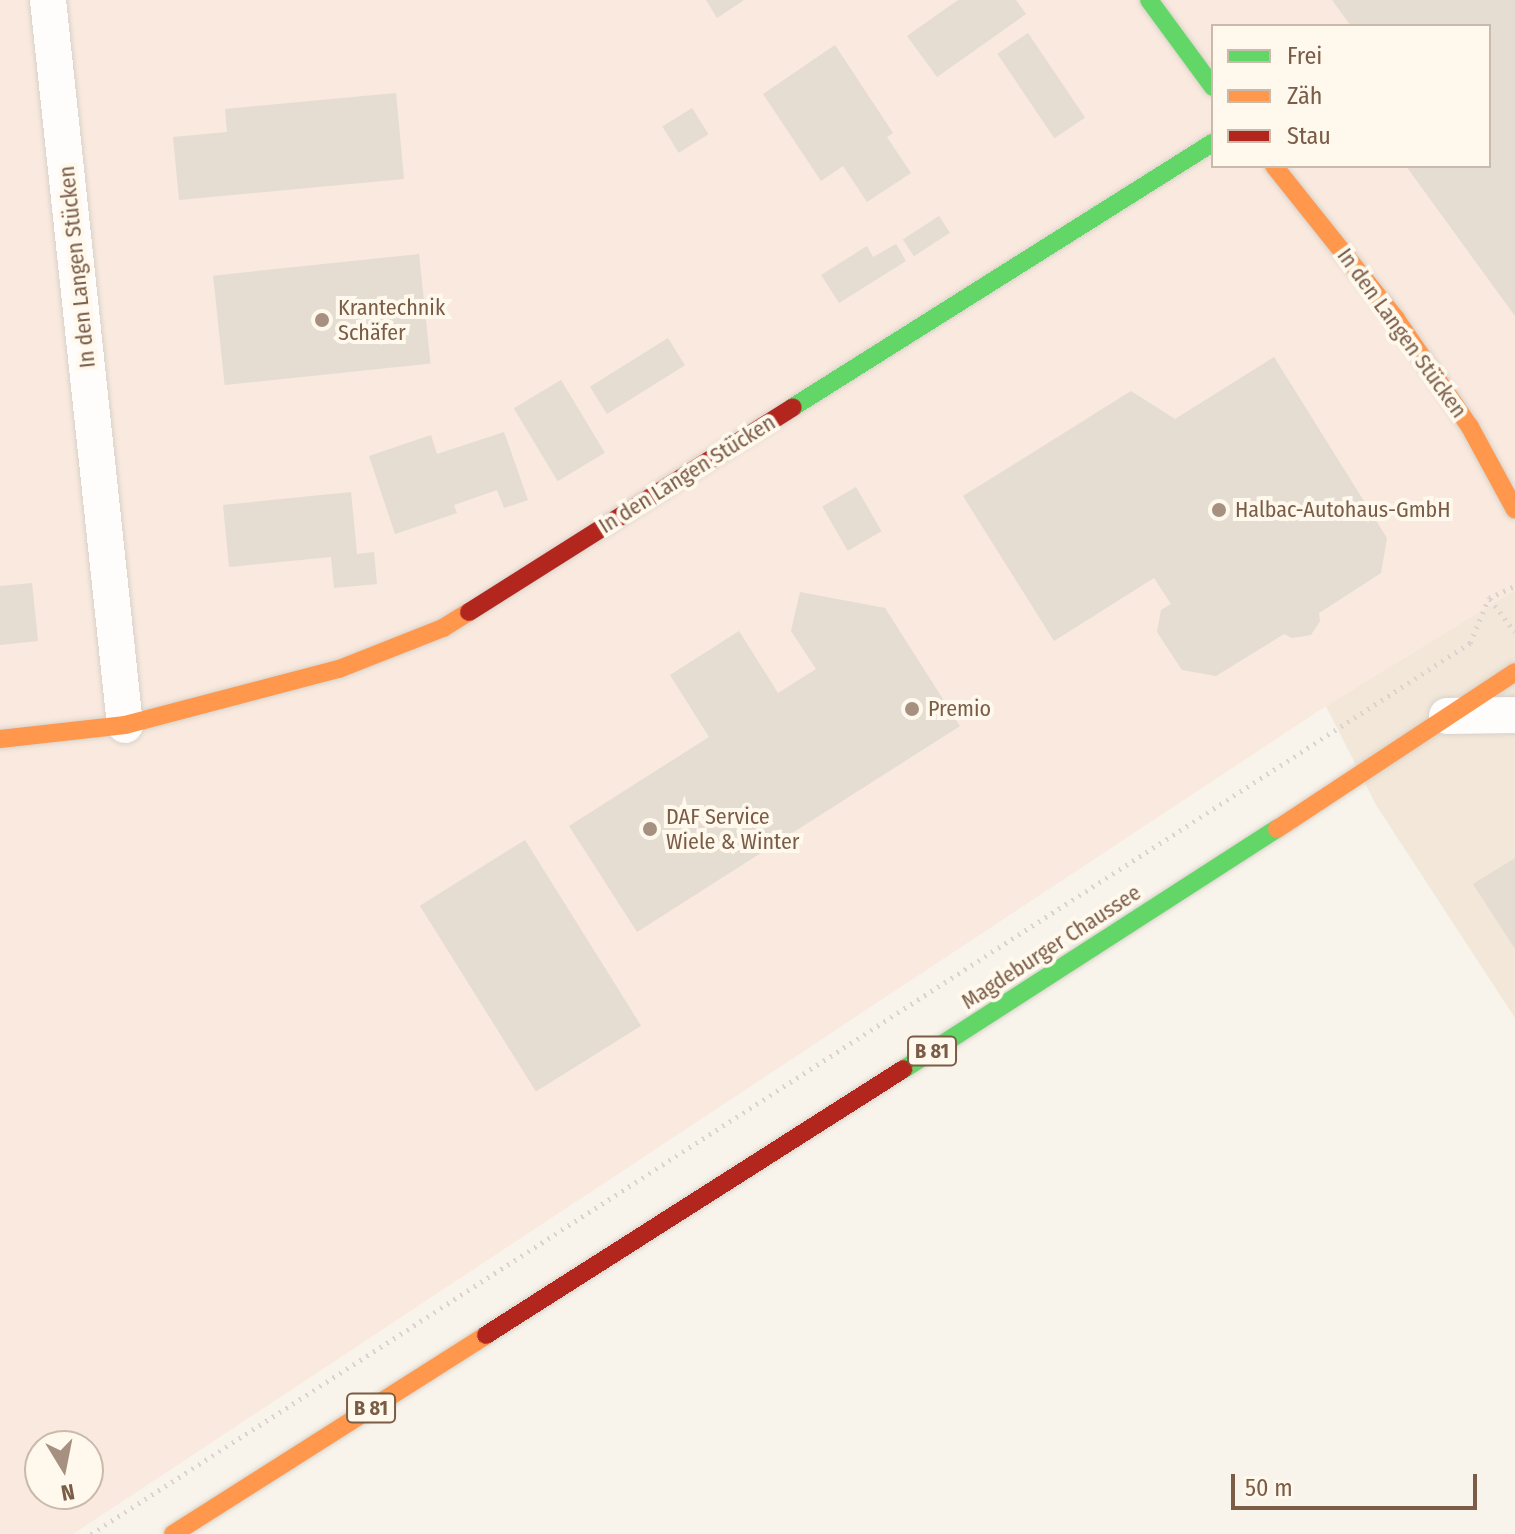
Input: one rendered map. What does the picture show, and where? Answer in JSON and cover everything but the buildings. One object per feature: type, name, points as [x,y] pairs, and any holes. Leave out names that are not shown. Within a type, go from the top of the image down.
[{"type":"street","name":"In den Langen Stücken","points":[[48,0],[125,725]]},
{"type":"street","points":[[1149,0],[1211,84]]},
{"type":"street","name":"In den Langen Stücken","points":[[0,739],[125,725],[339,669],[443,628],[1211,144]]},
{"type":"street","name":"In den Langen Stücken","points":[[1276,168],[1396,319],[1470,427],[1515,510]]},
{"type":"street","name":"Magdeburger Chaussee","points":[[173,1534],[1202,879],[1515,672]]},
{"type":"street","points":[[1447,716],[1515,715]]},
{"type":"path","points":[[91,1534],[1470,643],[1489,598],[1515,586]]},
{"type":"path","points":[[1489,598],[1515,632]]},
{"type":"shaded area","points":[[0,0],[1515,0],[1515,590],[1326,706],[73,1534],[0,1534]]},
{"type":"shaded area","points":[[1515,590],[1515,1018],[1376,805],[1326,706]]},
{"type":"traffic: fast","points":[[1149,0],[1211,84]]},
{"type":"traffic: fast","points":[[793,407],[1211,144]]},
{"type":"traffic: fast","points":[[904,1069],[1277,829]]},
{"type":"traffic: slow","points":[[1276,168],[1396,319],[1470,427],[1515,510]]},
{"type":"traffic: slow","points":[[0,739],[125,725],[339,669],[443,628],[469,612]]},
{"type":"traffic: slow","points":[[1277,829],[1515,672]]},
{"type":"traffic: slow","points":[[173,1534],[486,1335]]},
{"type":"traffic: jam","points":[[469,612],[793,407]]},
{"type":"traffic: jam","points":[[486,1335],[904,1069]]},
{"type":"place","name":"Krantechnik Schäfer","points":[[322,320]]},
{"type":"place","name":"Halbac-Autohaus-GmbH","points":[[1219,510]]},
{"type":"place","name":"Premio","points":[[912,709]]},
{"type":"place","name":"DAF Service Wiele & Winter","points":[[650,829]]}]
